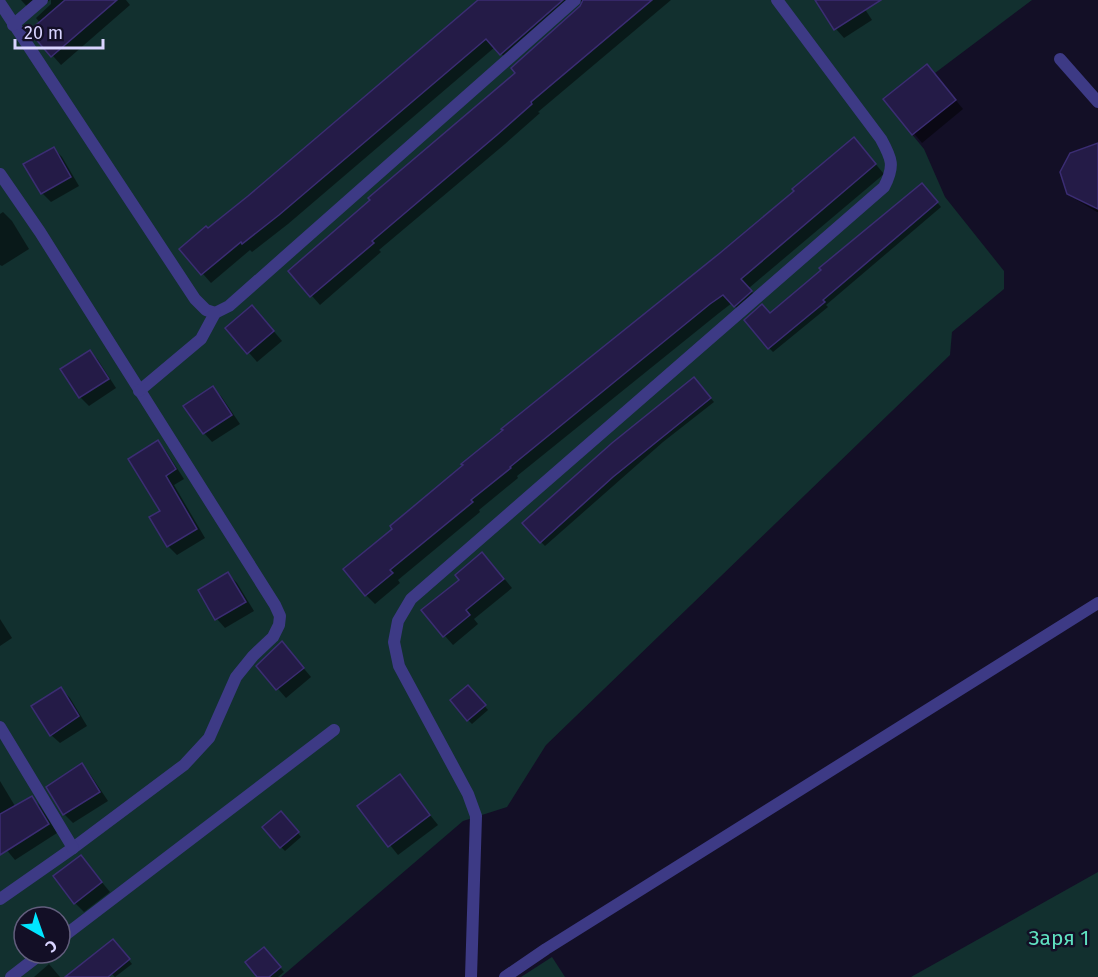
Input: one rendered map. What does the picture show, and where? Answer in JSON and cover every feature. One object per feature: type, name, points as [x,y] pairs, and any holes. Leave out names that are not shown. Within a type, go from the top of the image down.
[{"type":"lane","points":[[13,25],[42,0]]},
{"type":"lane","points":[[0,3],[195,299],[206,310],[215,312],[229,306],[575,0]]},
{"type":"lane","points":[[471,977],[476,816],[468,794],[399,666],[394,642],[398,621],[411,599],[884,187],[891,173],[890,155],[881,139],[777,0]]},
{"type":"lane","points":[[1059,58],[1098,102]]},
{"type":"lane","points":[[0,174],[40,232],[280,616],[279,625],[273,637],[236,677],[209,738],[184,765],[0,899]]},
{"type":"lane","points":[[139,391],[201,339],[215,312]]},
{"type":"lane","points":[[505,977],[546,948],[1098,603]]},
{"type":"lane","points":[[0,727],[73,848]]},
{"type":"lane","points":[[72,930],[334,730]]},
{"type":"lane","points":[[11,977],[26,965]]},
{"type":"green space","points":[[0,0],[1032,0],[935,73],[927,64],[883,99],[924,149],[945,197],[1004,271],[1004,289],[952,332],[950,355],[546,745],[507,807],[463,821],[281,977],[0,977]]},
{"type":"green space","name":"Заря 1","points":[[1098,872],[1098,977],[911,977]]},
{"type":"green space","points":[[552,957],[565,977],[521,977]]},
{"type":"building","points":[[65,0],[117,0],[51,57],[29,31]]},
{"type":"building","points":[[478,0],[563,0],[500,55],[486,39],[279,215],[201,275],[179,249],[248,196]]},
{"type":"building","points":[[583,0],[652,0],[531,102],[532,104],[497,135],[310,297],[288,271],[370,200],[368,198],[515,73],[511,68],[580,6]]},
{"type":"building","points":[[815,0],[881,0],[834,30]]},
{"type":"building","points":[[927,64],[956,100],[912,135],[883,99]]},
{"type":"building","points":[[854,137],[876,164],[741,279],[752,291],[734,307],[723,295],[710,304],[471,500],[473,502],[390,570],[393,573],[365,596],[343,569],[392,529],[390,526],[503,430],[501,429],[720,253]]},
{"type":"building","points":[[1098,143],[1098,209],[1067,194],[1060,172],[1070,153]]},
{"type":"building","points":[[54,147],[71,177],[41,194],[23,164]]},
{"type":"building","points":[[922,183],[938,202],[768,349],[744,320],[762,304],[770,313],[821,270],[819,268]]},
{"type":"building","points":[[252,305],[274,331],[247,354],[225,328]]},
{"type":"building","points":[[90,350],[109,379],[79,398],[60,369]]},
{"type":"building","points":[[694,377],[711,398],[613,477],[540,543],[522,523],[612,443]]},
{"type":"building","points":[[213,386],[232,415],[203,434],[183,406]]},
{"type":"building","points":[[158,440],[176,469],[166,476],[197,529],[167,547],[149,517],[160,511],[128,459]]},
{"type":"building","points":[[482,552],[504,579],[466,610],[470,615],[443,637],[421,610],[459,580],[455,575]]},
{"type":"building","points":[[228,572],[246,602],[215,620],[198,590]]},
{"type":"building","points":[[282,641],[304,668],[276,690],[256,666]]},
{"type":"building","points":[[468,685],[486,705],[467,721],[450,700]]},
{"type":"building","points":[[61,687],[79,716],[50,736],[31,706]]},
{"type":"building","points":[[82,763],[100,792],[63,815],[46,787]]},
{"type":"building","points":[[400,774],[430,815],[388,847],[357,806]]},
{"type":"building","points":[[32,796],[49,824],[0,855],[0,814]]},
{"type":"building","points":[[281,811],[299,832],[280,848],[262,827]]},
{"type":"building","points":[[81,855],[102,882],[74,904],[53,876]]},
{"type":"building","points":[[113,939],[130,959],[108,977],[65,977]]},
{"type":"building","points":[[264,947],[281,967],[269,977],[257,977],[245,962]]}]
